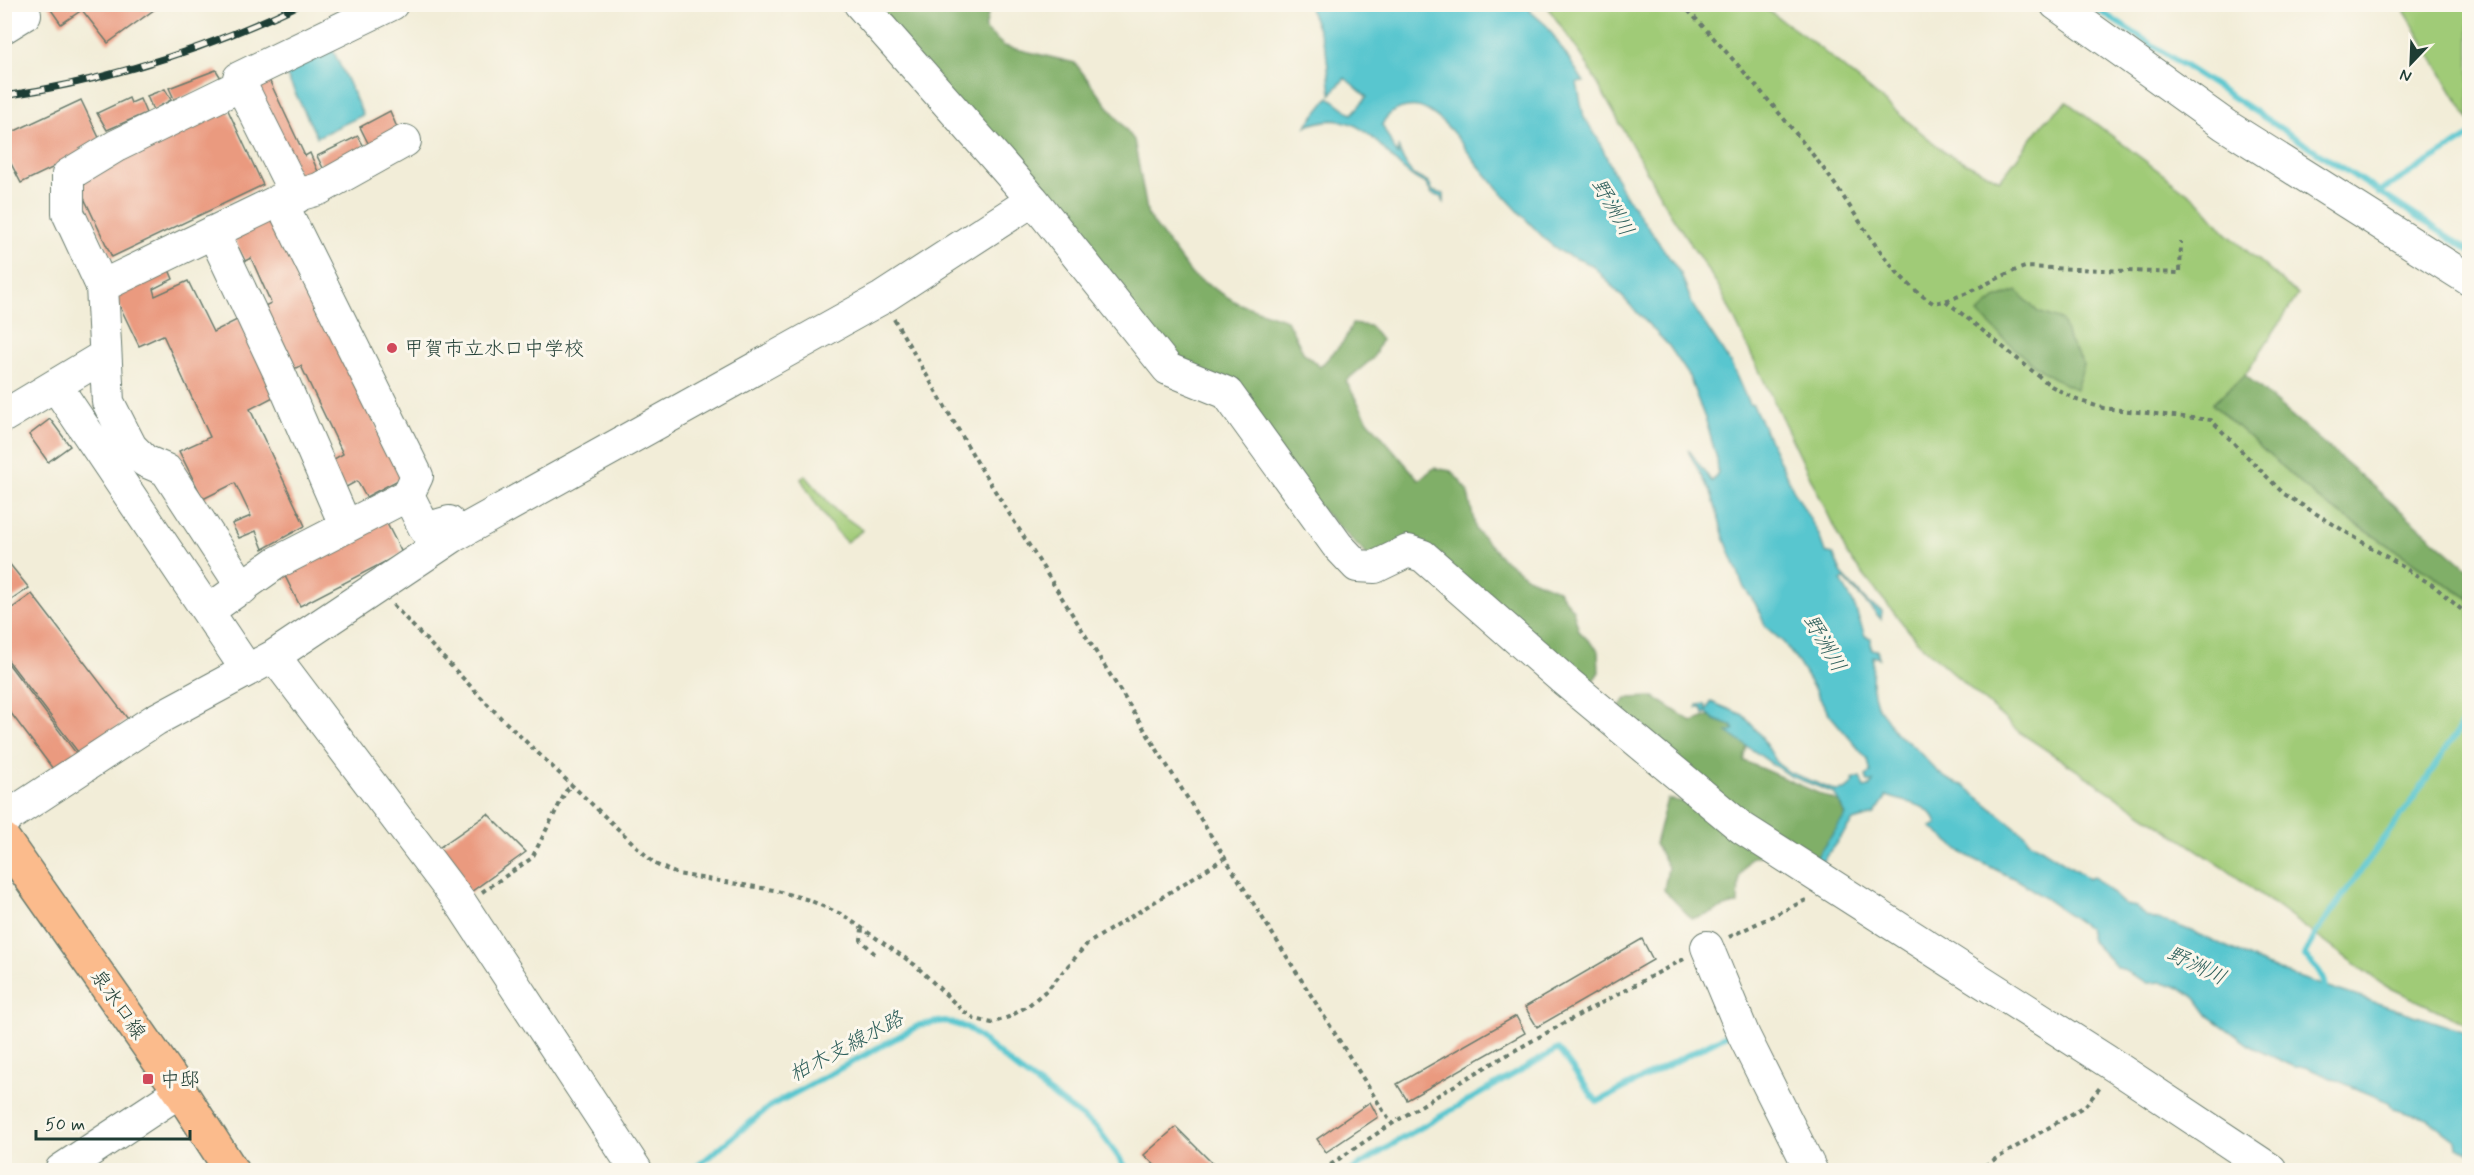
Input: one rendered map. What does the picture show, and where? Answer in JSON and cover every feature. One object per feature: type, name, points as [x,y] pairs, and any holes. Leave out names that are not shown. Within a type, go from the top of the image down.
[{"type":"main road","name":"泉水口線","points":[[4,840],[180,1091],[231,1170]]},
{"type":"street","points":[[208,611],[243,588],[276,562],[408,495],[417,476],[288,199],[239,78],[392,4]]},
{"type":"street","points":[[860,4],[1033,200],[1168,369],[1227,393],[1337,545],[1357,566],[1375,567],[1408,551],[1423,556],[1563,679],[1742,828],[2116,1067],[2271,1170]]},
{"type":"street","points":[[2056,4],[2225,124],[2469,280]]},
{"type":"street","points":[[241,85],[116,146],[68,175],[68,213],[102,286],[108,402],[119,426],[145,461],[166,470],[243,588]]},
{"type":"street","points":[[102,286],[213,232],[288,199],[320,189],[405,141]]},
{"type":"street","points":[[4,819],[154,720],[260,663],[452,537],[882,298],[1033,200]]},
{"type":"street","points":[[213,232],[278,370],[346,527]]},
{"type":"street","points":[[4,416],[104,356]]},
{"type":"street","points":[[56,386],[208,611],[260,663],[462,905],[636,1170]]},
{"type":"street","points":[[408,495],[425,529],[449,522]]},
{"type":"street","points":[[1707,947],[1744,1036],[1811,1170]]},
{"type":"street","points":[[61,1170],[180,1091]]},
{"type":"path","points":[[1682,4],[1726,50],[1825,172],[1901,278],[1933,303],[1946,301],[2004,274],[2025,267],[2180,273],[2181,242]]},
{"type":"path","points":[[882,298],[980,467],[1223,860],[1390,1123]]},
{"type":"path","points":[[1946,301],[2051,386],[2077,400],[2103,408],[2211,420],[2284,494],[2434,586],[2469,617]]},
{"type":"path","points":[[375,588],[571,786],[655,864],[677,874],[774,891],[809,900],[843,915],[915,965],[963,1011],[975,1019],[992,1023],[1009,1017],[1029,1005],[1047,989],[1087,944],[1223,860]]},
{"type":"path","points":[[462,905],[532,858],[566,790],[571,786]]},
{"type":"path","points":[[1323,1170],[1390,1123],[1598,1005],[1707,947],[1834,885]]},
{"type":"path","points":[[862,927],[861,940],[876,955]]},
{"type":"path","points":[[1977,1170],[2085,1106],[2116,1067]]},
{"type":"green space","points":[[856,5],[990,5],[985,29],[1004,46],[1075,63],[1134,140],[1148,216],[1192,275],[1237,303],[1287,320],[1303,352],[1320,367],[1344,341],[1352,324],[1370,326],[1381,340],[1373,358],[1346,381],[1367,419],[1419,480],[1434,468],[1451,471],[1467,489],[1476,530],[1500,556],[1527,577],[1558,590],[1573,610],[1579,631],[1598,650],[1599,672],[1588,688],[1425,560],[1388,576],[1243,431]]},
{"type":"green space","points":[[1546,5],[1760,5],[1810,40],[1946,153],[2000,180],[2045,121],[2067,102],[2201,203],[2224,231],[2298,295],[2245,375],[2212,404],[2318,499],[2469,599],[2469,1025],[2382,984],[2223,867],[2019,732],[1917,641],[1848,556],[1719,287],[1670,213],[1582,56]]},
{"type":"green space","points":[[2401,5],[2469,5],[2469,120]]},
{"type":"green space","points":[[2017,291],[2038,312],[2062,320],[2068,339],[2084,365],[2076,389],[2035,366],[1978,313],[1995,299]]},
{"type":"green space","points":[[2245,375],[2469,570],[2469,599],[2318,499],[2212,404]]},
{"type":"green space","points":[[805,475],[836,511],[863,530],[846,542],[811,496],[801,479]]},
{"type":"green space","points":[[1654,697],[1692,722],[1714,714],[1749,735],[1744,761],[1839,802],[1847,821],[1832,838],[1830,852],[1800,862],[1780,850],[1750,858],[1739,877],[1738,904],[1691,918],[1664,890],[1668,867],[1655,844],[1667,799],[1685,802],[1692,797],[1612,715],[1627,698]]},
{"type":"water","name":"野洲川","points":[[1439,4],[1442,7],[1529,5],[1531,12],[1547,26],[1584,82],[1577,83],[1584,118],[1597,137],[1623,192],[1681,274],[1693,306],[1731,364],[1749,404],[1753,405],[1793,489],[1819,535],[1825,552],[1833,554],[1842,574],[1868,603],[1882,611],[1881,619],[1844,579],[1841,581],[1853,602],[1865,636],[1871,638],[1871,649],[1877,650],[1879,658],[1873,656],[1872,687],[1878,709],[1896,733],[1910,743],[1940,774],[1963,785],[2028,840],[2088,878],[2093,876],[2125,905],[2137,907],[2144,915],[2173,924],[2285,973],[2469,1033],[2469,1152],[2457,1147],[2456,1141],[2428,1119],[2393,1109],[2389,1102],[2305,1067],[2295,1067],[2252,1047],[2209,1016],[2196,998],[2178,987],[2162,982],[2148,983],[2117,967],[2091,940],[2088,928],[2021,882],[1964,854],[1931,827],[1937,824],[1934,817],[1923,807],[1887,796],[1874,815],[1853,821],[1821,863],[1815,859],[1846,815],[1834,793],[1788,775],[1727,732],[1734,730],[1732,726],[1715,720],[1707,713],[1704,714],[1702,708],[1697,708],[1698,705],[1705,704],[1707,711],[1711,702],[1743,715],[1759,733],[1778,764],[1789,772],[1836,791],[1845,790],[1854,783],[1853,780],[1860,777],[1864,788],[1869,787],[1873,782],[1868,782],[1866,776],[1871,773],[1868,760],[1830,715],[1784,643],[1766,627],[1755,603],[1744,588],[1724,537],[1712,495],[1688,449],[1712,482],[1718,472],[1717,459],[1706,421],[1688,374],[1669,346],[1592,265],[1563,253],[1549,243],[1495,185],[1449,129],[1428,111],[1415,107],[1401,108],[1389,115],[1382,125],[1398,156],[1398,146],[1412,173],[1427,182],[1432,191],[1444,194],[1444,204],[1442,197],[1432,194],[1426,184],[1411,175],[1360,128],[1345,122],[1328,121],[1306,126],[1329,97],[1352,114],[1367,97],[1345,78],[1331,94],[1326,50],[1308,5]]},
{"type":"water","points":[[331,46],[363,115],[317,137],[283,68]]},
{"type":"building","points":[[47,4],[162,4],[108,43],[82,10],[61,24]]},
{"type":"building","points":[[263,67],[305,156],[310,153],[319,174],[302,182],[246,74]]},
{"type":"building","points":[[216,70],[221,78],[175,101],[169,88]]},
{"type":"building","points":[[165,89],[171,100],[153,110],[147,96]]},
{"type":"building","points":[[219,91],[263,185],[112,257],[68,164]]},
{"type":"building","points":[[129,98],[131,103],[140,99],[146,113],[107,130],[97,113]]},
{"type":"building","points":[[81,100],[102,144],[21,183],[4,150],[4,136]]},
{"type":"building","points":[[390,111],[398,130],[369,145],[360,127]]},
{"type":"building","points":[[358,136],[366,150],[324,170],[317,156]]},
{"type":"building","points":[[273,210],[402,478],[366,497],[357,481],[341,490],[327,463],[343,454],[301,366],[279,374],[277,395],[250,409],[305,526],[263,549],[256,531],[239,538],[232,524],[251,516],[235,483],[203,499],[179,451],[210,437],[163,335],[139,346],[111,288],[167,265],[173,279],[153,289],[155,296],[188,281],[213,332],[271,303],[251,258],[245,261],[232,235]]},
{"type":"building","points":[[50,419],[70,446],[48,462],[29,435]]},
{"type":"building","points":[[382,514],[402,553],[300,606],[281,568]]},
{"type":"building","points":[[4,557],[29,588],[4,605]]},
{"type":"building","points":[[32,594],[128,719],[81,756],[4,655],[4,614]]},
{"type":"building","points":[[4,658],[76,753],[53,769],[4,704]]},
{"type":"building","points":[[488,814],[526,852],[464,897],[430,854]]},
{"type":"building","points":[[1642,939],[1653,960],[1537,1027],[1525,1007]]},
{"type":"building","points":[[1516,1016],[1525,1033],[1407,1100],[1397,1084]]},
{"type":"building","points":[[1370,1102],[1378,1117],[1326,1152],[1317,1139]]},
{"type":"building","points":[[1176,1127],[1219,1170],[1160,1170],[1144,1155]]},
{"type":"waterway","points":[[2089,4],[2470,251]]},
{"type":"waterway","points":[[2378,193],[2470,136]]},
{"type":"waterway","points":[[2325,992],[2324,981],[2319,972],[2304,956],[2316,933],[2420,789],[2470,712]]},
{"type":"waterway","name":"柏木支線水路","points":[[693,1170],[769,1107],[920,1025],[944,1021],[968,1028],[1016,1068],[1098,1129],[1128,1170]]},
{"type":"waterway","points":[[1352,1170],[1401,1139],[1558,1049],[1597,1102],[1732,1032]]},
{"type":"railway","points":[[4,96],[42,90],[156,61],[230,35],[301,4]]},
{"type":"place","name":"甲賀市立水口中学校","points":[[392,348]]},
{"type":"place","name":"中邸","points":[[148,1079]]}]
